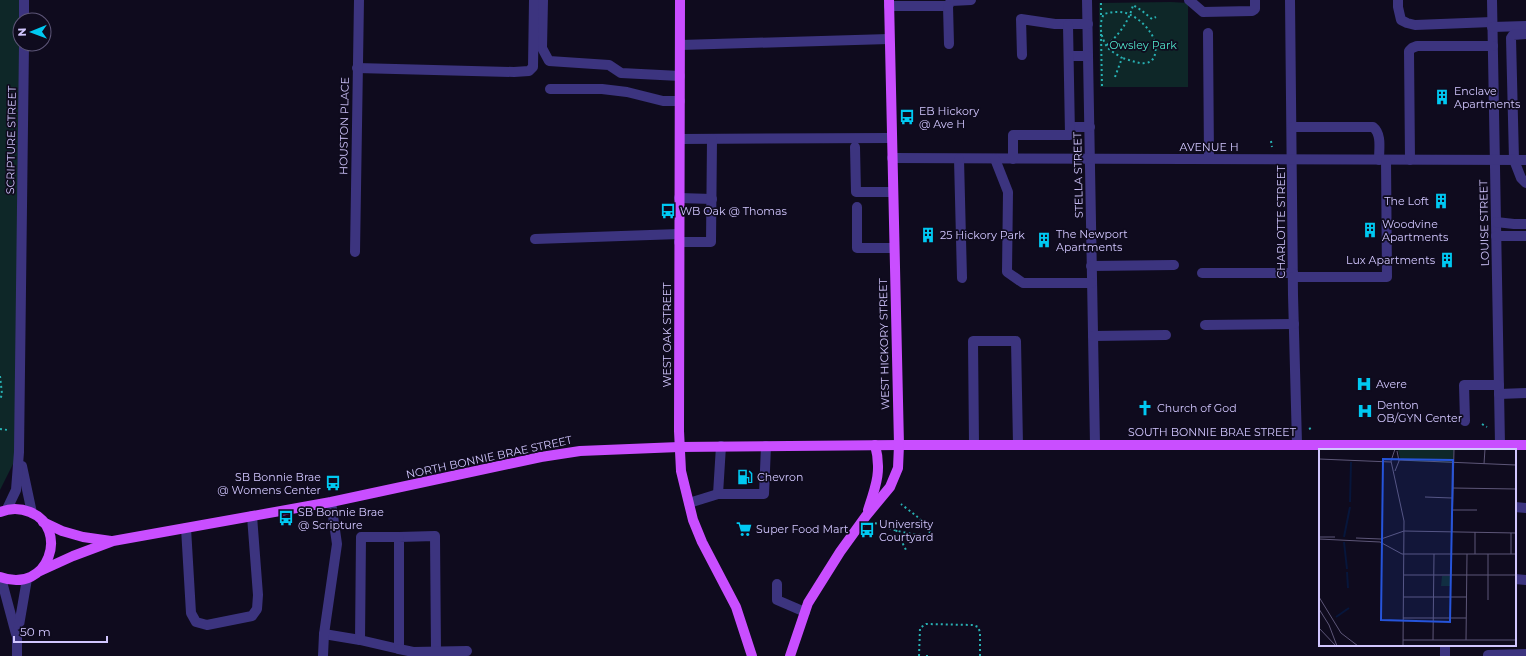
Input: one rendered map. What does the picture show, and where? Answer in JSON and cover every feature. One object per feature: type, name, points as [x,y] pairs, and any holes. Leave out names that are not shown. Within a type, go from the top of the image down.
[{"type":"main road","name":"WEST OAK STREET","points":[[680,0],[679,446],[681,471],[693,520],[702,542],[736,607],[749,655]]},
{"type":"main road","name":"WEST HICKORY STREET","points":[[790,656],[808,603],[833,562],[866,516],[890,487],[898,468],[899,445],[892,192],[889,3]]},
{"type":"main road","name":"SOUTH BONNIE BRAE STREET","points":[[899,445],[1526,444]]},
{"type":"main road","points":[[866,516],[879,473],[878,456],[875,445]]},
{"type":"main road","name":"NORTH BONNIE BRAE STREET","points":[[27,579],[40,571],[73,556],[113,541],[332,502],[562,453],[679,446],[899,445]]},
{"type":"main road","points":[[4,511],[24,510],[32,513],[43,522],[51,541],[47,562],[40,571]]},
{"type":"main road","name":"NORTH BONNIE BRAE STREET","points":[[43,522],[62,531],[83,537],[113,541]]},
{"type":"main road","points":[[0,578],[9,580],[27,579]]},
{"type":"street","points":[[24,0],[24,12]]},
{"type":"street","name":"HOUSTON PLACE","points":[[355,252],[358,0]]},
{"type":"street","points":[[357,68],[514,72],[529,71],[533,67],[534,0]]},
{"type":"street","points":[[543,0],[542,48],[549,61],[609,65],[622,73],[680,76]]},
{"type":"street","points":[[949,44],[948,6],[951,1],[971,0]]},
{"type":"street","name":"STELLA STREET","points":[[1087,0],[1095,445]]},
{"type":"street","points":[[1189,0],[1203,12],[1252,11],[1255,9],[1255,0]]},
{"type":"street","name":"CHARLOTTE STREET","points":[[1290,0],[1293,159],[1293,275],[1297,444]]},
{"type":"street","points":[[1398,0],[1401,20],[1415,25],[1526,26]]},
{"type":"street","name":"LOUISE STREET","points":[[1492,0],[1500,445]]},
{"type":"street","points":[[889,3],[948,6]]},
{"type":"street","points":[[1022,55],[1021,19],[1068,25],[1088,24]]},
{"type":"street","points":[[1013,159],[1013,134],[1070,135],[1068,25]]},
{"type":"street","points":[[1208,33],[1209,159]]},
{"type":"street","points":[[1526,34],[1513,35],[1511,38],[1514,160],[1521,178],[1526,183]]},
{"type":"street","points":[[680,45],[890,38]]},
{"type":"street","points":[[1410,160],[1408,51],[1417,46],[1493,46]]},
{"type":"street","name":"SCRIPTURE STREET","points":[[4,511],[16,490],[19,452],[24,52]]},
{"type":"street","points":[[1069,56],[1088,56]]},
{"type":"street","points":[[550,89],[602,89],[627,92],[663,101],[680,101]]},
{"type":"street","points":[[1070,127],[1090,127]]},
{"type":"street","points":[[1202,273],[1387,277],[1383,160],[1380,138],[1377,130],[1373,127],[1292,127]]},
{"type":"street","points":[[680,140],[891,138]]},
{"type":"street","points":[[535,239],[679,238],[711,242],[712,139]]},
{"type":"street","points":[[855,147],[856,192],[892,192]]},
{"type":"street","name":"AVENUE H","points":[[892,158],[1526,160]]},
{"type":"street","points":[[959,159],[962,278]]},
{"type":"street","points":[[995,159],[1008,192],[1007,272],[1023,283],[1092,283]]},
{"type":"street","points":[[680,198],[712,199]]},
{"type":"street","points":[[857,207],[857,248],[894,248]]},
{"type":"street","points":[[1496,222],[1526,224]]},
{"type":"street","points":[[1496,236],[1526,236]]},
{"type":"street","points":[[1091,266],[1174,265]]},
{"type":"street","points":[[1205,325],[1294,324]]},
{"type":"street","points":[[1093,336],[1166,335]]},
{"type":"street","points":[[974,445],[973,341],[1016,341],[1018,445]]},
{"type":"street","points":[[1465,421],[1464,385],[1526,393]]},
{"type":"street","points":[[718,494],[721,446]]},
{"type":"street","points":[[689,503],[718,494],[764,494],[766,446]]},
{"type":"street","name":"SCRIPTURE STREET","points":[[19,452],[32,513]]},
{"type":"street","points":[[323,656],[324,634],[337,544],[332,502]]},
{"type":"street","points":[[1516,507],[1526,508]]},
{"type":"street","points":[[186,528],[191,613],[196,622],[207,625],[252,616],[257,609],[258,595],[252,516]]},
{"type":"street","points":[[399,536],[399,649]]},
{"type":"street","points":[[360,640],[361,537],[435,536],[436,652]]},
{"type":"street","points":[[0,578],[17,637]]},
{"type":"street","points":[[17,656],[17,637],[27,579]]},
{"type":"street","points":[[1516,579],[1526,580]]},
{"type":"street","points":[[777,584],[777,600],[805,612]]},
{"type":"street","points":[[324,634],[360,640],[413,652],[467,651]]},
{"type":"street","points":[[1445,656],[1446,646]]},
{"type":"street","points":[[1488,656],[1488,654],[1526,654]]},
{"type":"path","points":[[1101,3],[1102,87]]},
{"type":"path","points":[[1107,45],[1120,31],[1130,16],[1133,5],[1152,19],[1156,16]]},
{"type":"path","points":[[1101,19],[1104,14],[1114,12],[1125,13],[1144,25],[1151,32],[1156,48],[1154,57],[1147,63],[1135,62],[1122,58],[1109,49],[1101,32]]},
{"type":"path","points":[[1115,77],[1122,58]]},
{"type":"path","points":[[1271,141],[1272,147]]},
{"type":"path","points":[[0,376],[2,394],[0,400]]},
{"type":"path","points":[[1482,424],[1487,427]]},
{"type":"path","points":[[1309,429],[1313,428]]},
{"type":"path","points":[[875,523],[922,535],[931,535],[928,527],[920,518],[901,504]]},
{"type":"path","points":[[896,529],[906,550]]},
{"type":"path","points":[[920,656],[920,628],[926,624],[934,624],[973,625],[978,627],[980,656]]},
{"type":"path","points":[[926,656],[931,656]]},
{"type":"green space","points":[[0,0],[24,0],[22,12],[12,12],[12,52],[20,52],[19,452],[0,490]]},
{"type":"green space","name":"Owsley Park","points":[[1099,3],[1188,3],[1188,87],[1100,87]]},
{"type":"place","name":"Enclave Apartments","points":[[1442,97]]},
{"type":"place","name":"EB Hickory @ Ave H","points":[[907,117]]},
{"type":"place","name":"The Loft","points":[[1441,201]]},
{"type":"place","name":"WB Oak @ Thomas","points":[[668,211]]},
{"type":"place","name":"Woodvine Apartments","points":[[1370,230]]},
{"type":"place","name":"25 Hickory Park","points":[[928,235]]},
{"type":"place","name":"The Newport Apartments","points":[[1044,240]]},
{"type":"place","name":"Lux Apartments","points":[[1447,260]]},
{"type":"place","name":"Avere","points":[[1364,384]]},
{"type":"place","name":"Church of God","points":[[1145,408]]},
{"type":"place","name":"Denton OB/GYN Center","points":[[1365,411]]},
{"type":"place","name":"Chevron","points":[[745,477]]},
{"type":"place","name":"SB Bonnie Brae @ Womens Center","points":[[333,483]]},
{"type":"place","name":"SB Bonnie Brae @ Scripture","points":[[286,518]]},
{"type":"place","name":"Super Food Mart","points":[[744,529]]},
{"type":"place","name":"University Courtyard","points":[[867,530]]}]
